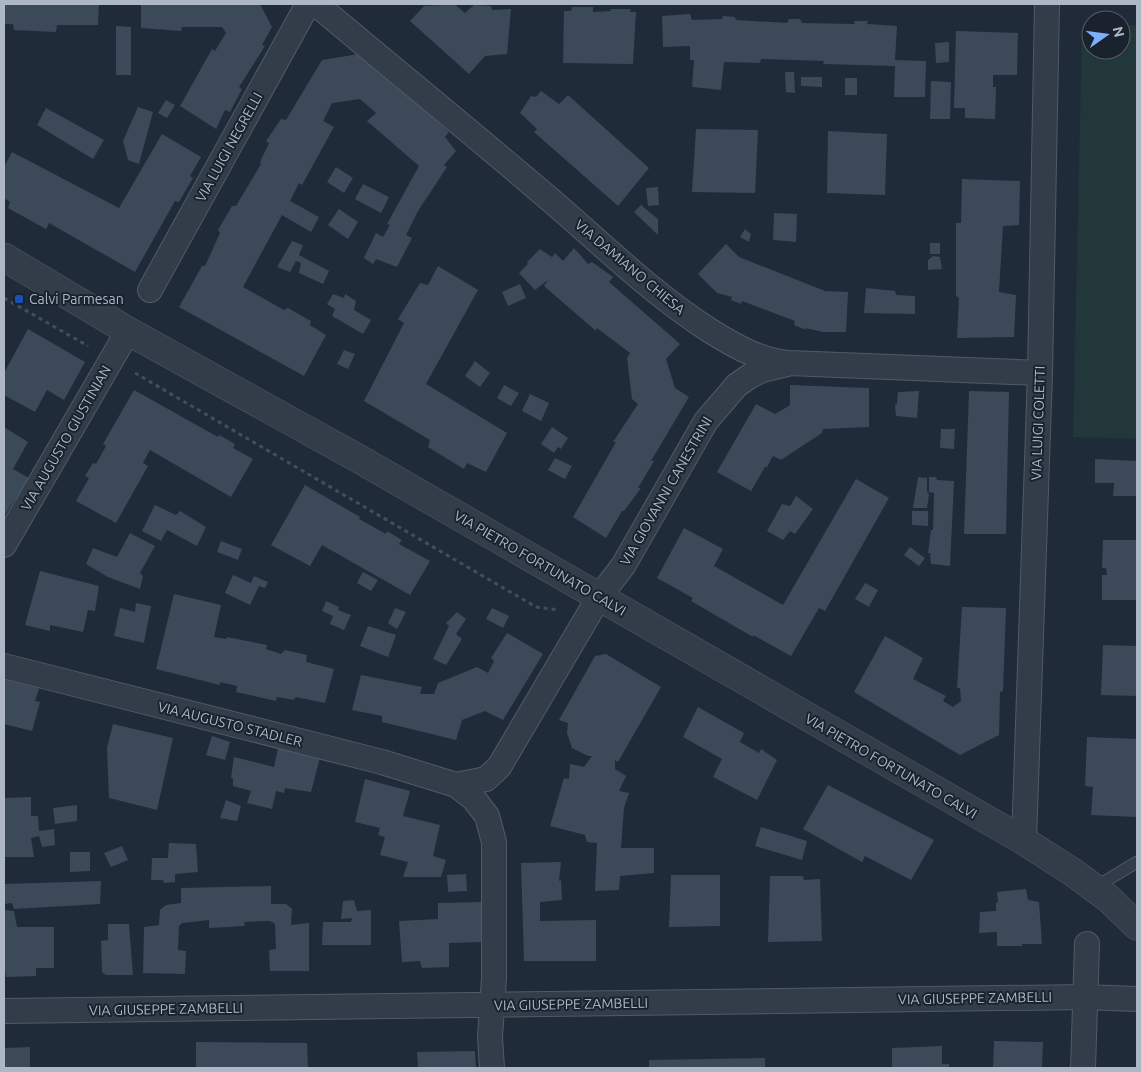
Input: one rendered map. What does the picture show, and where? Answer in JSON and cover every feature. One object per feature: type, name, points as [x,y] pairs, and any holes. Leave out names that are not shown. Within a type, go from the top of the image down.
[{"type":"street","name":"VIA LUIGI NEGRELLI","points":[[150,290],[308,4]]},
{"type":"street","name":"VIA DAMIANO CHIESA","points":[[316,4],[542,193],[669,303],[745,351],[768,360],[789,364],[1040,373]]},
{"type":"street","name":"VIA LUIGI COLETTI","points":[[1024,842],[1040,373],[1047,4]]},
{"type":"street","name":"VIA PIETRO FORTUNATO CALVI","points":[[4,257],[128,331],[361,460],[1024,842],[1074,873],[1109,899],[1137,926]]},
{"type":"street","name":"VIA AUGUSTO GIUSTINIAN","points":[[4,545],[128,331]]},
{"type":"street","name":"VIA GIOVANNI CANESTRINI","points":[[456,785],[486,779],[499,768],[599,597],[623,566],[698,435],[716,408],[737,385],[750,376],[762,370],[789,364]]},
{"type":"street","name":"VIA AUGUSTO STADLER","points":[[4,666],[382,762],[456,785]]},
{"type":"street","points":[[456,785],[474,800],[488,816],[494,842],[494,978],[490,1036],[492,1068]]},
{"type":"street","name":"VIA PIETRO FORTUNATO CALVI","points":[[1074,873],[1137,904]]},
{"type":"street","points":[[1083,1068],[1087,944]]},
{"type":"street","name":"VIA GIUSEPPE ZAMBELLI","points":[[4,1011],[1085,997],[1137,999]]},
{"type":"lane","points":[[1099,885],[1137,862]]},
{"type":"path","points":[[4,298],[92,349]]},
{"type":"path","points":[[129,370],[536,607],[557,609],[564,613]]},
{"type":"green space","points":[[1131,25],[1137,25],[1137,439],[1073,437],[1081,60],[1131,60]]},
{"type":"building","points":[[4,4],[99,4],[98,25],[57,25],[56,32],[14,30],[13,24],[4,24]]},
{"type":"building","points":[[141,4],[260,4],[272,27],[262,45],[265,46],[239,87],[242,89],[230,112],[225,110],[216,129],[180,106],[212,49],[215,51],[226,33],[222,27],[182,27],[181,31],[141,28]]},
{"type":"building","points":[[454,4],[465,13],[474,5],[491,6],[492,10],[511,9],[507,54],[485,56],[469,74],[410,21],[424,6]]},
{"type":"building","points":[[572,7],[593,7],[593,12],[611,11],[610,9],[631,9],[630,12],[636,12],[633,64],[563,63],[564,11],[571,11]]},
{"type":"building","points":[[690,14],[692,20],[722,19],[723,16],[735,17],[736,20],[787,23],[789,19],[800,19],[802,23],[855,24],[854,21],[868,21],[867,24],[897,26],[895,60],[926,61],[925,97],[894,97],[895,66],[823,64],[824,61],[761,59],[760,63],[724,62],[721,90],[692,87],[694,60],[690,60],[690,46],[663,47],[662,16]]},
{"type":"building","points":[[116,26],[131,27],[131,75],[116,75]]},
{"type":"building","points":[[956,31],[1018,33],[1017,75],[993,75],[993,87],[996,87],[995,119],[965,118],[965,108],[954,108]]},
{"type":"building","points":[[949,42],[949,62],[936,63],[935,43]]},
{"type":"building","points":[[359,54],[397,87],[435,115],[433,118],[449,132],[445,137],[456,151],[444,165],[447,167],[418,211],[406,235],[412,238],[397,267],[376,259],[373,264],[364,258],[376,233],[383,237],[390,225],[387,224],[419,166],[367,121],[376,113],[360,99],[332,103],[323,121],[334,127],[302,185],[299,183],[290,201],[319,217],[311,232],[282,215],[243,287],[284,310],[288,308],[311,321],[310,325],[326,335],[304,376],[179,307],[202,266],[205,266],[220,233],[218,230],[232,206],[236,206],[261,164],[260,162],[269,143],[266,141],[281,119],[286,120],[322,60]]},
{"type":"building","points":[[785,72],[794,72],[795,93],[786,92]]},
{"type":"building","points":[[801,77],[822,77],[822,87],[801,86]]},
{"type":"building","points":[[845,78],[857,78],[857,95],[845,95]]},
{"type":"building","points":[[931,81],[951,82],[950,119],[930,119]]},
{"type":"building","points":[[541,91],[559,104],[568,95],[649,168],[618,206],[534,132],[537,129],[520,113],[531,96],[536,97]]},
{"type":"building","points":[[166,100],[175,105],[167,118],[158,113]]},
{"type":"building","points":[[138,107],[153,112],[139,164],[128,160],[123,141]]},
{"type":"building","points":[[46,108],[104,140],[93,159],[37,125]]},
{"type":"building","points":[[696,129],[758,130],[755,193],[692,192]]},
{"type":"building","points":[[828,131],[887,134],[885,195],[827,193]]},
{"type":"building","points":[[162,134],[201,157],[190,176],[193,178],[179,202],[175,201],[135,272],[49,223],[46,229],[8,208],[10,202],[4,198],[4,167],[12,152],[119,208]]},
{"type":"building","points":[[336,167],[353,178],[344,193],[327,182]]},
{"type":"building","points":[[962,179],[1020,181],[1019,225],[1003,226],[999,292],[1016,295],[1014,337],[957,338],[959,298],[956,296],[956,223],[961,223]]},
{"type":"building","points":[[363,184],[389,197],[381,213],[355,199]]},
{"type":"building","points":[[658,187],[659,205],[648,206],[646,188]]},
{"type":"building","points":[[641,205],[658,219],[658,235],[634,212]]},
{"type":"building","points":[[339,209],[358,222],[348,239],[328,225]]},
{"type":"building","points":[[774,213],[797,214],[796,242],[773,240]]},
{"type":"building","points":[[745,229],[751,234],[749,242],[740,237]]},
{"type":"building","points":[[292,241],[303,245],[299,255],[329,271],[323,284],[299,273],[301,263],[296,261],[290,272],[277,267]]},
{"type":"building","points":[[930,243],[940,243],[940,254],[930,254]]},
{"type":"building","points":[[726,244],[739,257],[825,291],[848,292],[846,332],[823,332],[805,328],[806,330],[794,325],[795,321],[742,301],[741,304],[731,300],[732,297],[717,293],[698,274]]},
{"type":"building","points":[[574,248],[588,264],[592,262],[613,277],[609,282],[680,344],[666,359],[675,388],[689,397],[651,461],[654,461],[638,488],[641,488],[624,511],[622,511],[606,538],[573,517],[616,442],[613,442],[638,404],[632,399],[627,358],[630,353],[597,328],[596,331],[544,286],[548,280],[535,290],[519,273],[540,249],[552,257],[555,253],[563,261]]},
{"type":"building","points":[[933,256],[940,257],[942,269],[928,270],[928,260]]},
{"type":"building","points":[[438,266],[478,290],[426,384],[507,433],[486,472],[467,463],[464,469],[428,447],[430,440],[364,401],[404,323],[398,319],[420,283],[428,285]]},
{"type":"building","points":[[520,284],[526,298],[508,306],[502,292]]},
{"type":"building","points":[[866,288],[895,291],[896,295],[915,296],[915,314],[864,313]]},
{"type":"building","points":[[333,294],[344,298],[345,294],[356,301],[354,310],[371,320],[363,334],[332,316],[335,309],[327,304]]},
{"type":"building","points":[[28,329],[85,362],[64,400],[47,390],[35,412],[4,395],[4,373]]},
{"type":"building","points":[[344,350],[355,354],[348,369],[337,364]]},
{"type":"building","points":[[475,361],[490,373],[480,387],[465,376]]},
{"type":"building","points":[[504,385],[519,393],[511,406],[497,398]]},
{"type":"building","points":[[790,385],[869,388],[869,427],[823,429],[822,433],[781,460],[773,456],[751,491],[717,472],[756,404],[775,414],[790,405]]},
{"type":"building","points":[[134,390],[218,437],[219,435],[235,444],[233,448],[253,459],[231,497],[150,450],[143,463],[148,466],[116,523],[76,501],[89,478],[85,476],[93,463],[96,464],[106,446],[103,444]]},
{"type":"building","points":[[919,391],[917,418],[896,416],[895,405],[897,404],[898,392]]},
{"type":"building","points":[[969,391],[1009,392],[1006,534],[964,534]]},
{"type":"building","points":[[530,394],[549,403],[541,421],[522,411]]},
{"type":"building","points":[[4,427],[28,442],[13,469],[29,478],[5,515],[4,514]]},
{"type":"building","points":[[552,427],[568,438],[561,449],[558,447],[554,453],[541,444]]},
{"type":"building","points":[[941,429],[955,429],[954,449],[940,448]]},
{"type":"building","points":[[555,458],[572,466],[565,479],[548,470]]},
{"type":"building","points":[[1095,459],[1137,461],[1137,496],[1113,496],[1114,483],[1095,483]]},
{"type":"building","points":[[918,477],[927,478],[927,492],[929,494],[927,508],[913,508]]},
{"type":"building","points":[[929,477],[936,477],[937,480],[954,481],[950,566],[931,564],[930,553],[928,553],[931,530],[933,530],[934,493],[929,492]]},
{"type":"building","points":[[856,479],[889,498],[825,611],[819,608],[791,656],[753,635],[753,637],[691,601],[693,598],[657,578],[684,528],[723,549],[714,566],[783,605]]},
{"type":"building","points":[[305,485],[360,517],[359,519],[386,534],[387,531],[402,540],[399,544],[430,561],[410,595],[322,545],[310,566],[271,545]]},
{"type":"building","points":[[796,496],[813,509],[795,534],[790,531],[783,540],[767,531],[782,504],[790,506]]},
{"type":"building","points":[[155,505],[176,515],[180,511],[206,527],[197,546],[167,530],[161,541],[142,531]]},
{"type":"building","points":[[912,511],[928,511],[928,526],[912,525]]},
{"type":"building","points":[[130,533],[155,546],[140,573],[143,576],[140,589],[108,577],[86,564],[93,548],[117,557]]},
{"type":"building","points":[[1103,540],[1137,540],[1137,600],[1102,600],[1102,575],[1107,575],[1106,568],[1102,568]]},
{"type":"building","points":[[221,541],[242,549],[238,560],[217,552]]},
{"type":"building","points":[[910,547],[925,558],[919,566],[904,555]]},
{"type":"building","points":[[40,571],[99,586],[95,611],[88,610],[83,632],[50,625],[50,631],[25,625]]},
{"type":"building","points":[[363,572],[378,580],[371,591],[357,583]]},
{"type":"building","points":[[233,575],[251,583],[254,576],[268,582],[265,588],[259,586],[250,605],[225,593]]},
{"type":"building","points":[[865,583],[878,590],[869,607],[855,599]]},
{"type":"building","points":[[174,594],[221,605],[214,637],[226,639],[227,637],[267,645],[266,649],[281,654],[285,650],[307,655],[306,662],[334,669],[325,703],[296,697],[294,700],[277,697],[276,701],[236,692],[237,686],[220,682],[220,685],[156,669]]},
{"type":"building","points":[[326,601],[339,607],[338,610],[351,615],[344,630],[330,624],[333,616],[322,611]]},
{"type":"building","points":[[136,603],[151,606],[144,643],[114,636],[120,608],[135,612]]},
{"type":"building","points":[[962,607],[1006,608],[1003,691],[1000,692],[999,735],[960,755],[854,692],[885,636],[923,658],[913,679],[946,696],[943,701],[953,707],[961,701],[960,688],[957,688]]},
{"type":"building","points":[[395,608],[406,612],[397,629],[388,623]]},
{"type":"building","points":[[492,608],[509,616],[503,628],[486,619]]},
{"type":"building","points":[[457,612],[466,619],[456,634],[462,639],[446,665],[433,659],[449,626],[446,623]]},
{"type":"building","points":[[368,626],[396,635],[388,657],[360,646]]},
{"type":"building","points":[[507,633],[543,654],[503,720],[485,711],[462,720],[456,740],[382,722],[382,716],[352,710],[361,675],[422,687],[420,694],[434,694],[438,683],[477,667],[488,673],[494,661],[491,658]]},
{"type":"building","points":[[1103,645],[1137,646],[1137,696],[1101,695]]},
{"type":"building","points":[[606,654],[661,687],[618,762],[615,760],[615,769],[626,776],[619,791],[629,793],[624,808],[621,848],[654,848],[654,873],[620,876],[619,890],[595,891],[597,843],[587,842],[585,835],[550,826],[564,778],[569,779],[570,764],[584,767],[592,756],[572,748],[567,733],[568,723],[559,720],[595,656]]},
{"type":"building","points":[[5,677],[40,686],[35,701],[40,702],[32,731],[4,724]]},
{"type":"building","points":[[698,707],[744,733],[740,742],[759,753],[761,749],[777,760],[757,800],[713,777],[722,759],[683,737]]},
{"type":"building","points":[[113,724],[173,738],[157,810],[109,798],[107,748]]},
{"type":"building","points":[[212,736],[230,742],[225,760],[206,755]]},
{"type":"building","points":[[1087,737],[1137,739],[1137,817],[1091,815],[1093,787],[1085,786]]},
{"type":"building","points":[[279,743],[321,754],[311,792],[285,788],[284,793],[276,791],[272,809],[247,803],[251,791],[233,786],[233,778],[231,778],[234,757],[274,767]]},
{"type":"building","points":[[365,779],[410,791],[403,816],[440,825],[433,856],[446,860],[441,877],[403,877],[408,862],[380,855],[385,837],[378,835],[380,828],[355,822]]},
{"type":"building","points":[[828,785],[934,840],[911,880],[865,856],[862,862],[803,829]]},
{"type":"building","points":[[31,797],[31,816],[38,816],[39,831],[54,829],[55,845],[42,847],[39,836],[31,838],[34,857],[4,857],[4,798]]},
{"type":"building","points":[[226,800],[241,806],[237,821],[220,818]]},
{"type":"building","points":[[77,805],[77,821],[55,824],[53,808]]},
{"type":"building","points":[[761,827],[807,841],[802,860],[755,846]]},
{"type":"building","points":[[169,843],[196,844],[198,872],[175,874],[175,882],[164,883],[163,880],[151,880],[152,858],[168,858]]},
{"type":"building","points":[[122,846],[128,860],[111,867],[104,853]]},
{"type":"building","points":[[70,852],[90,852],[90,871],[70,872]]},
{"type":"building","points":[[561,862],[559,881],[561,880],[562,900],[540,902],[540,921],[596,920],[596,961],[524,961],[521,863]]},
{"type":"building","points":[[466,874],[467,891],[448,892],[447,875]]},
{"type":"building","points":[[671,875],[720,875],[720,926],[669,927]]},
{"type":"building","points":[[770,876],[803,876],[804,880],[820,879],[822,941],[768,942]]},
{"type":"building","points":[[101,881],[100,904],[14,909],[12,903],[4,904],[4,884]]},
{"type":"building","points":[[271,886],[271,904],[286,904],[292,909],[291,925],[309,923],[309,971],[270,971],[269,950],[276,949],[275,924],[270,921],[244,922],[245,926],[209,928],[209,920],[182,923],[179,926],[178,950],[186,951],[185,974],[143,973],[144,927],[159,925],[160,910],[166,905],[181,903],[181,888]]},
{"type":"building","points":[[1026,889],[1028,900],[1039,902],[1042,944],[997,946],[997,932],[979,933],[980,912],[996,911],[996,903],[998,902],[997,892]]},
{"type":"building","points":[[354,900],[357,911],[371,910],[371,945],[322,945],[323,922],[351,922],[352,918],[341,919],[343,901]]},
{"type":"building","points":[[484,902],[484,942],[449,943],[449,967],[422,968],[420,961],[402,962],[399,921],[438,919],[438,903]]},
{"type":"building","points":[[4,910],[14,911],[17,927],[54,927],[54,968],[36,968],[36,976],[6,977],[4,961]]},
{"type":"building","points":[[108,924],[129,924],[133,975],[106,975],[102,972],[101,941],[108,940]]},
{"type":"building","points":[[994,1041],[1043,1042],[1042,1068],[993,1068]]},
{"type":"building","points":[[196,1042],[307,1043],[308,1068],[196,1068]]},
{"type":"building","points":[[942,1046],[942,1064],[949,1064],[949,1068],[892,1068],[892,1048]]},
{"type":"building","points":[[30,1047],[30,1068],[4,1068],[4,1048]]},
{"type":"building","points":[[475,1051],[476,1068],[418,1068],[417,1052]]},
{"type":"building","points":[[765,1058],[765,1068],[649,1068],[649,1060]]},
{"type":"place","name":"Calvi Parmesan","points":[[19,299]]}]
